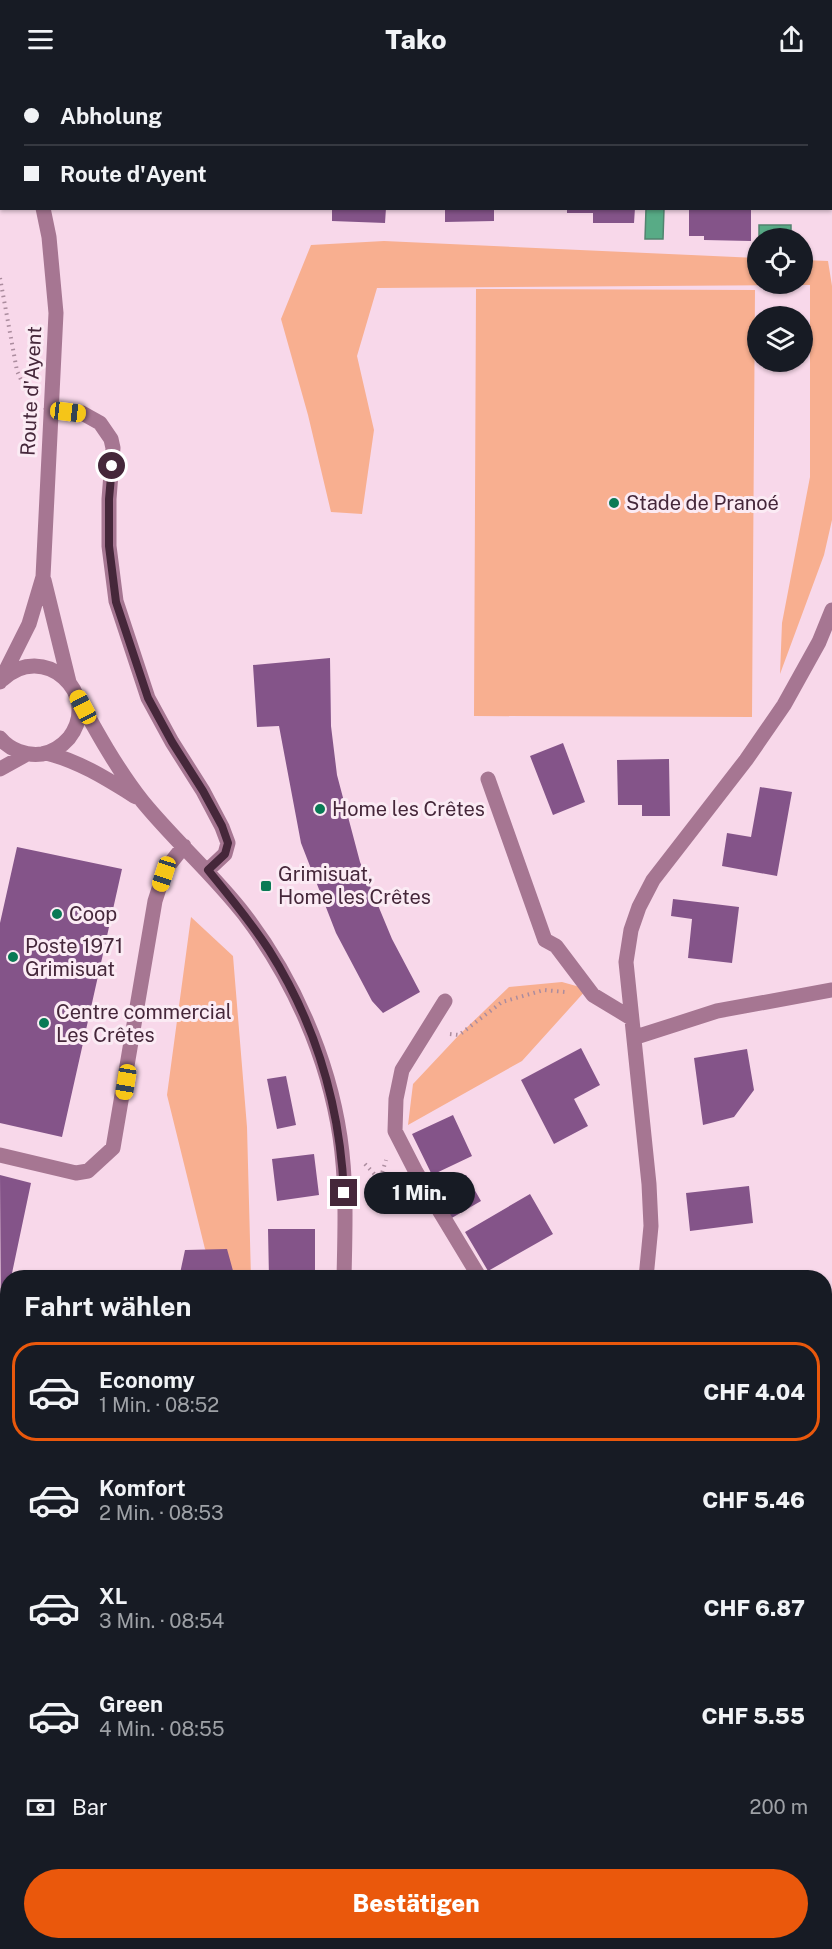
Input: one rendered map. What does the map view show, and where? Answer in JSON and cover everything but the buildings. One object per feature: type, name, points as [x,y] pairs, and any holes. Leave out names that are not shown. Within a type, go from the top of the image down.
[{"type":"street","name":"Route d'Ayent","points":[[0,682],[29,624],[43,577],[56,313],[49,237],[43,210]]},
{"type":"street","points":[[51,409],[82,413],[100,423],[111,439],[109,546],[116,602],[148,698],[203,791],[222,826],[228,843],[225,854],[208,870]]},
{"type":"street","name":"Route d'Ayent","points":[[43,577],[72,688],[113,759],[143,802],[208,870],[244,914],[288,982],[310,1027],[331,1093],[340,1136],[343,1165],[344,1270]]},
{"type":"street","points":[[647,1270],[650,1252],[650,1205],[636,1037],[631,1018],[626,962],[630,930],[653,880],[746,759],[784,705],[819,642],[832,610]]},
{"type":"street","points":[[0,682],[14,671],[33,666],[53,670],[72,688],[79,715],[75,728],[63,744],[46,753],[27,754],[15,750],[0,738]]},
{"type":"street","name":"Route d'Ayent","points":[[46,753],[65,758],[84,767],[143,802]]},
{"type":"street","points":[[0,769],[27,754]]},
{"type":"street","points":[[488,779],[545,940],[556,946],[593,995],[631,1018]]},
{"type":"street","points":[[0,1155],[76,1173],[88,1170],[113,1148],[155,901],[165,870],[184,846]]},
{"type":"street","points":[[636,1037],[717,1011],[832,990]]},
{"type":"street","points":[[445,1001],[402,1070],[396,1099],[395,1131],[416,1172],[475,1270]]},
{"type":"path","points":[[0,278],[17,371],[31,400],[37,407],[51,409]]},
{"type":"path","points":[[425,1033],[459,1035],[502,1002],[544,990],[593,995]]},
{"type":"path","points":[[361,1163],[380,1180],[395,1131]]},
{"type":"shaded area","points":[[646,210],[664,210],[663,239],[645,239]]},
{"type":"shaded area","points":[[759,225],[791,225],[791,228],[759,228]]},
{"type":"shaded area","points":[[384,241],[747,258],[747,285],[377,288],[357,356],[374,430],[362,514],[331,512],[308,415],[281,319],[311,245]]},
{"type":"shaded area","points":[[813,260],[828,261],[832,286],[832,520],[824,555],[780,674],[782,623],[810,477],[810,372],[813,372],[813,306],[810,306],[810,294],[813,294]]},
{"type":"shaded area","name":"Stade de Pranoé","points":[[476,289],[747,290],[747,294],[755,294],[755,306],[747,306],[747,372],[754,372],[752,717],[474,716]]},
{"type":"shaded area","points":[[191,917],[233,956],[247,1127],[251,1270],[221,1270],[205,1249],[167,1095]]},
{"type":"shaded area","points":[[562,982],[587,989],[522,1061],[408,1125],[413,1084],[509,987]]},
{"type":"place","name":"Stade de Pranoé","points":[[614,503]]},
{"type":"place","name":"Home les Crêtes","points":[[320,809]]},
{"type":"place","name":"Grimisuat, Home les Crêtes","points":[[266,886]]},
{"type":"place","name":"Coop","points":[[57,914]]},
{"type":"place","name":"Poste 1971 Grimisuat","points":[[13,957]]},
{"type":"place","name":"Centre commercial Les Crêtes","points":[[44,1023]]},
{"type":"route","points":[[112,466],[109,546],[116,602],[130,646],[141,672],[148,698],[203,791],[222,826],[228,843],[225,854],[208,870],[244,914],[269,950],[310,1027],[331,1093],[340,1136],[344,1193]]}]
